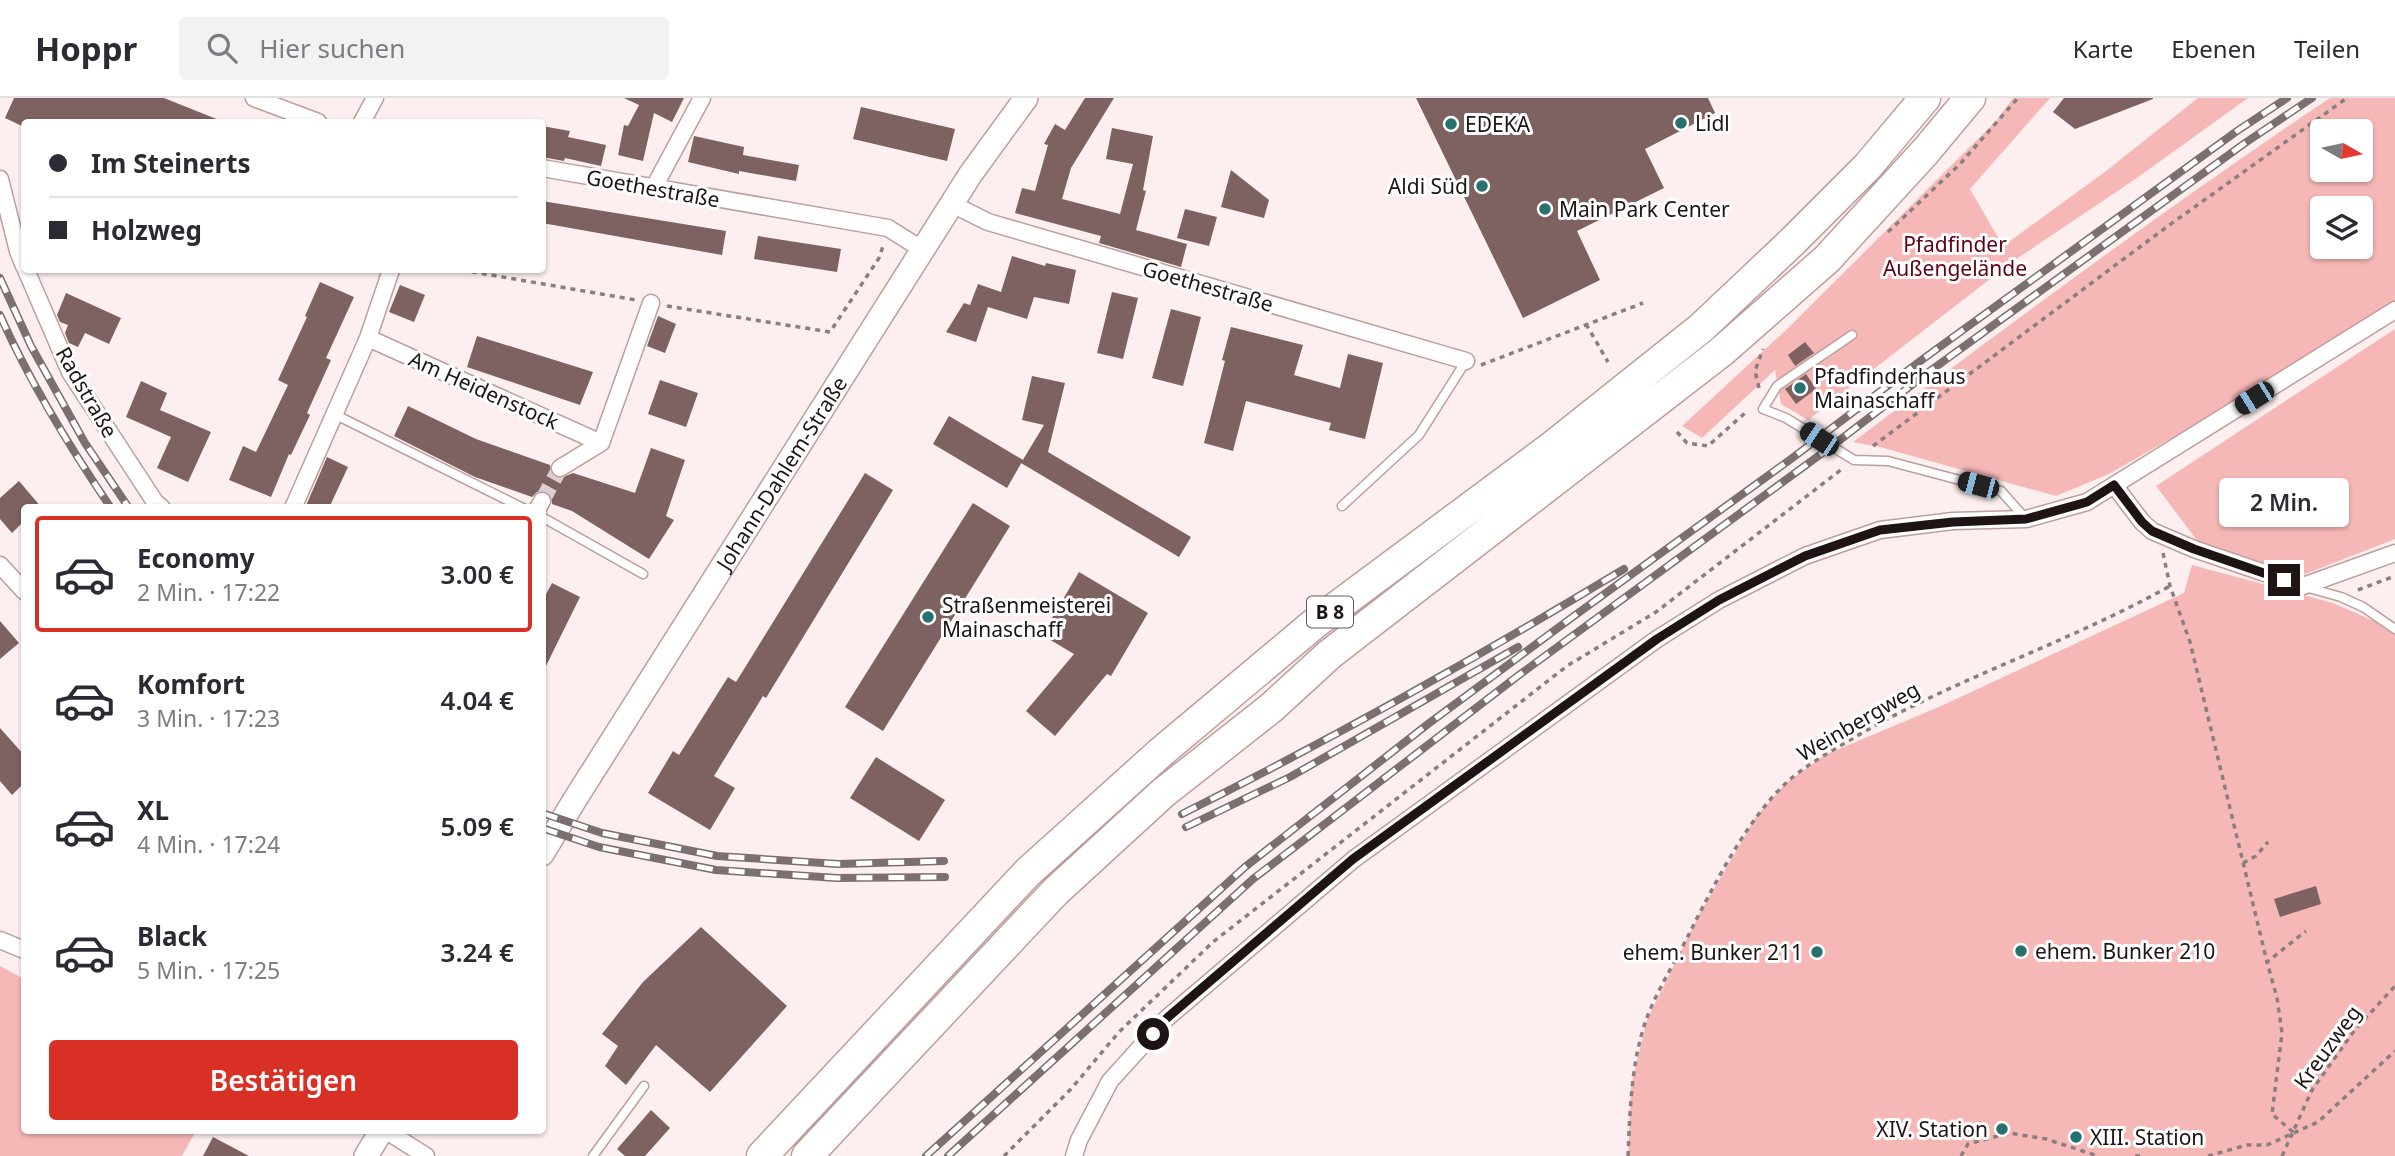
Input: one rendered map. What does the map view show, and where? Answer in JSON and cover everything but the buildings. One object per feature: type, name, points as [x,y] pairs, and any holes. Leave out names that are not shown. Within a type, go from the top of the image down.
[{"type":"highway","name":"B 8","points":[[762,1156],[1028,872],[1160,753],[1315,623],[1553,446],[1701,328],[1867,167],[1925,98]]},
{"type":"highway","name":"B 8","points":[[807,1156],[1055,892],[1163,793],[1271,708],[1330,654],[1721,352],[1827,259],[1925,152],[1970,98]]},
{"type":"street","points":[[254,98],[310,119]]},
{"type":"street","points":[[364,119],[375,98]]},
{"type":"street","points":[[653,188],[702,98]]},
{"type":"street","name":"Johann-Dahlem-Straße","points":[[546,847],[970,175],[1026,98]]},
{"type":"street","name":"Goethestraße","points":[[546,169],[888,228],[923,250]]},
{"type":"street","name":"Radstraße","points":[[0,179],[21,258]]},
{"type":"street","name":"Goethestraße","points":[[952,204],[988,222],[1466,360]]},
{"type":"street","name":"Radstraße","points":[[27,273],[70,372],[157,504]]},
{"type":"street","points":[[295,504],[368,338],[389,273]]},
{"type":"street","points":[[560,468],[601,443],[651,303]]},
{"type":"street","points":[[1074,1156],[1079,1140],[1110,1081],[1167,1018],[1353,859],[1657,639],[1719,600],[1805,556],[1880,530],[1953,522],[2026,519],[2087,502],[2395,310]]},
{"type":"street","name":"Am Heidenstock","points":[[368,338],[601,443]]},
{"type":"street","points":[[2114,485],[2152,531],[2303,586],[2395,553]]},
{"type":"street","points":[[0,565],[21,588]]},
{"type":"street","points":[[0,940],[21,949]]},
{"type":"street","points":[[366,1156],[380,1134]]},
{"type":"street","points":[[390,1134],[426,1156]]},
{"type":"lane","points":[[1852,335],[1777,386],[1763,409],[1786,418],[1854,460],[1888,461],[2001,491],[2026,519]]},
{"type":"lane","points":[[1342,506],[1419,435],[1466,360]]},
{"type":"lane","points":[[334,414],[515,504]]},
{"type":"lane","points":[[546,512],[643,574]]},
{"type":"lane","points":[[2303,586],[2341,597],[2363,607],[2395,629]]},
{"type":"lane","points":[[593,1156],[644,1086]]},
{"type":"path","points":[[1854,460],[2168,226],[2347,98]]},
{"type":"path","points":[[479,273],[830,332],[879,258],[888,228]]},
{"type":"path","points":[[1466,360],[1482,365],[1643,303]]},
{"type":"path","points":[[1586,324],[1608,362]]},
{"type":"path","points":[[1676,432],[1687,443],[1698,447],[1708,446],[1745,413],[1763,409]]},
{"type":"path","points":[[2166,538],[2162,548],[2170,586],[2190,642],[2277,998],[2282,1033],[2272,1114],[2293,1132]]},
{"type":"path","points":[[2341,597],[2395,576]]},
{"type":"path","name":"Weinbergweg","points":[[1628,1156],[1631,1086],[1647,1020],[1700,913],[1756,817],[1786,783],[1825,755],[1906,709],[2131,608],[2170,586]]},
{"type":"path","points":[[2243,863],[2256,856],[2267,842]]},
{"type":"path","points":[[2267,962],[2306,931]]},
{"type":"path","name":"Kreuzweg","points":[[2282,1156],[2312,1090],[2354,1031],[2395,986]]},
{"type":"path","points":[[2208,1156],[2247,1146],[2267,1145],[2318,1122],[2395,1051]]},
{"type":"path","points":[[1961,1156],[1968,1144],[2009,1133],[2046,1139],[2098,1156]]},
{"type":"green space","name":"Pfadfinder Außengelände","points":[[2013,98],[2050,98],[1970,189],[2003,246],[2106,171],[2198,98],[2248,98],[2134,180],[2012,262],[1808,420],[1781,404],[1775,370],[1702,438],[1682,426],[1785,331],[1996,121]]},
{"type":"green space","points":[[2330,98],[2395,98],[2395,302],[2297,365],[2109,474],[2056,496],[1880,447],[1853,442],[2089,267]]},
{"type":"green space","points":[[2395,329],[2395,539],[2303,575],[2223,557],[2202,547],[2156,486]]},
{"type":"green space","points":[[2192,565],[2333,603],[2395,630],[2395,1156],[1628,1156],[1631,1086],[1647,1020],[1700,913],[1756,817],[1786,783],[1825,755],[1941,706],[2184,593]]},
{"type":"green space","points":[[0,966],[21,977],[21,1134],[194,1134],[182,1156],[0,1156]]},
{"type":"tunnel","points":[[542,501],[560,468]]},
{"type":"railway","points":[[926,1156],[1245,867],[1428,724],[1791,459],[1923,359],[2237,131],[2287,98]]},
{"type":"railway","points":[[948,1156],[1253,879],[1519,675],[1930,371],[2245,143],[2312,98]]},
{"type":"railway","points":[[0,278],[31,346],[85,443],[126,504]]},
{"type":"railway","points":[[0,315],[51,414],[108,504]]},
{"type":"railway","points":[[1182,814],[1405,696],[1624,569]]},
{"type":"railway","points":[[1186,827],[1290,777],[1518,647]]},
{"type":"railway","points":[[546,814],[602,833],[717,856],[838,864],[944,861]]},
{"type":"railway","points":[[546,829],[599,847],[716,870],[837,878],[945,877]]},
{"type":"place","name":"Lidl","points":[[1681,123]]},
{"type":"place","name":"EDEKA","points":[[1451,124]]},
{"type":"place","name":"Aldi Süd","points":[[1482,186]]},
{"type":"place","name":"Main Park Center","points":[[1545,209]]},
{"type":"place","name":"Pfadfinderhaus Mainaschaff","points":[[1800,388]]},
{"type":"place","name":"Straßenmeisterei Mainaschaff","points":[[928,617]]},
{"type":"place","name":"ehem. Bunker 210","points":[[2021,951]]},
{"type":"place","name":"ehem. Bunker 211","points":[[1817,952]]},
{"type":"place","name":"XIV. Station","points":[[2002,1129]]},
{"type":"place","name":"XIII. Station","points":[[2076,1137]]},
{"type":"route","points":[[1153,1034],[1167,1018],[1353,859],[1657,639],[1719,600],[1805,556],[1880,530],[1953,522],[2026,519],[2087,502],[2114,485],[2152,531],[2194,549],[2284,580]]}]
